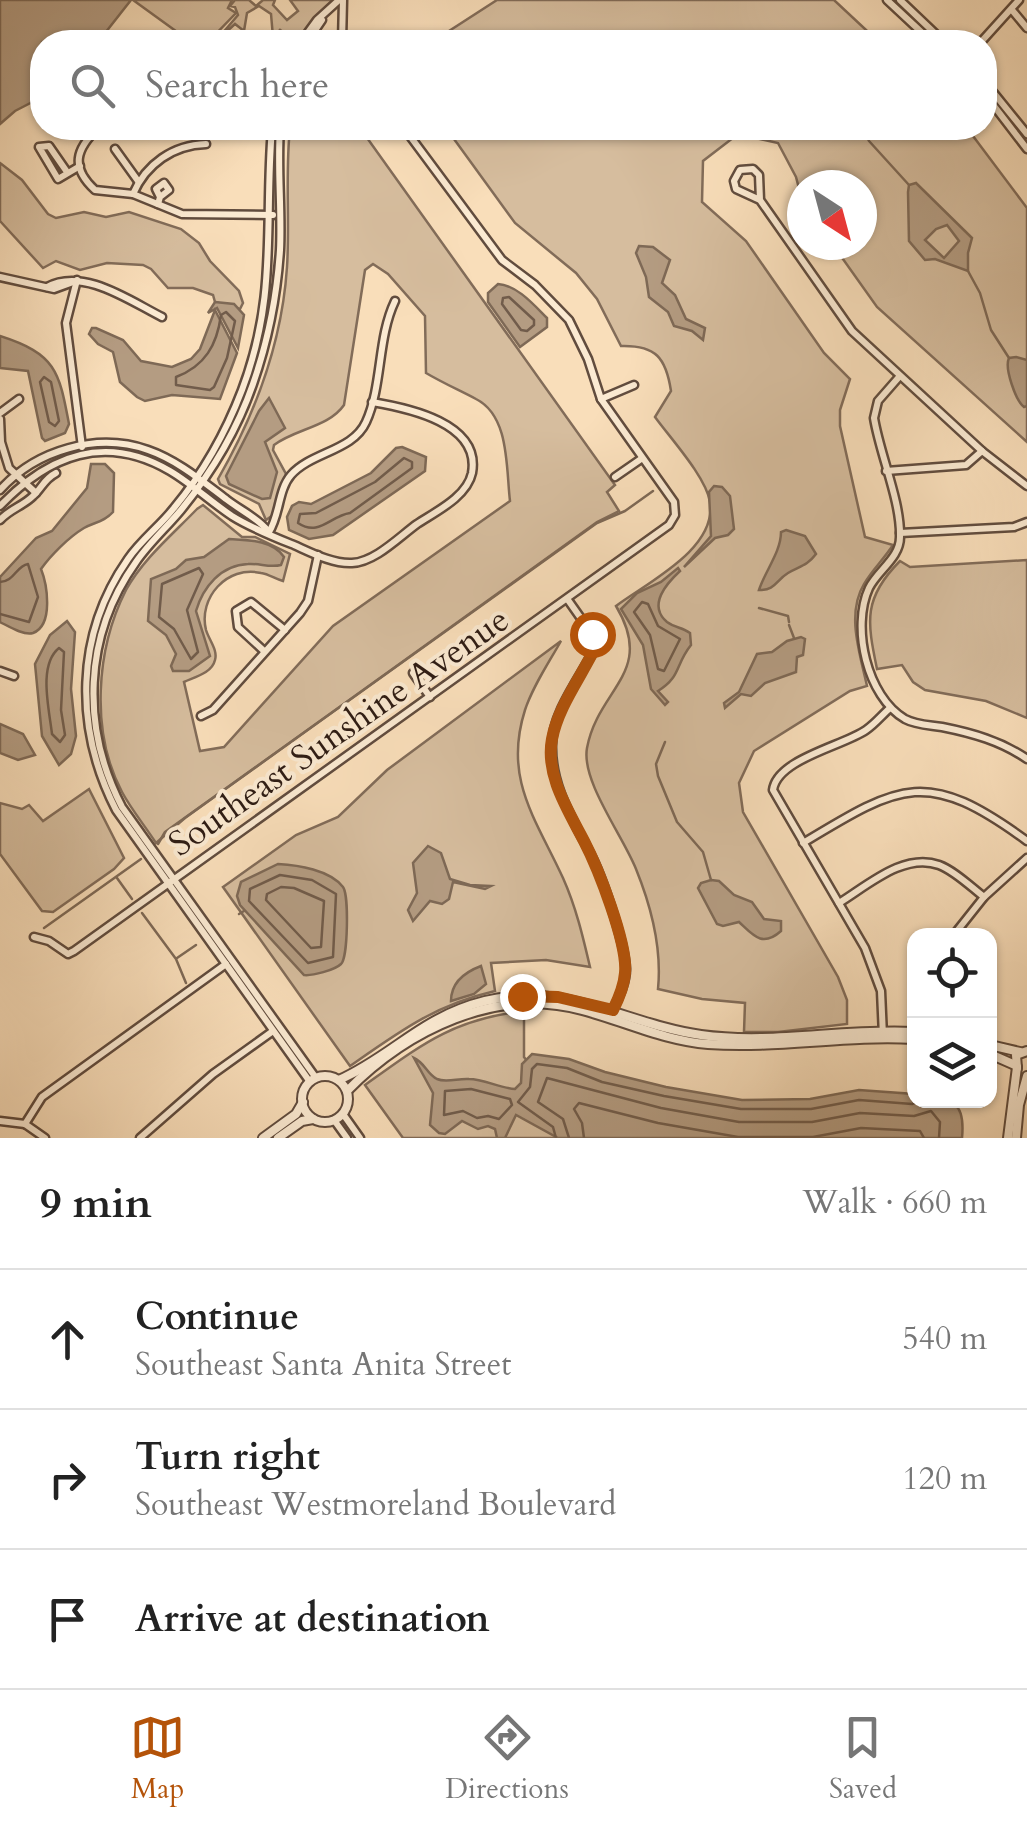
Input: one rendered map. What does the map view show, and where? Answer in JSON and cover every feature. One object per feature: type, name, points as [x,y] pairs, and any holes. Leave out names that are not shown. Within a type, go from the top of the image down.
[{"type":"street","points":[[313,30],[341,0]]},
{"type":"street","points":[[341,0],[341,30]]},
{"type":"street","points":[[887,0],[899,2],[930,30]]},
{"type":"street","points":[[993,30],[1019,0]]},
{"type":"street","points":[[899,2],[922,30]]},
{"type":"street","points":[[331,7],[341,22]]},
{"type":"street","points":[[1012,10],[1027,28]]},
{"type":"street","points":[[997,99],[1027,149]]},
{"type":"street","points":[[997,106],[1027,134]]},
{"type":"street","points":[[85,140],[78,152],[80,166],[95,190],[159,200],[182,214],[275,215]]},
{"type":"street","points":[[272,140],[277,280],[263,356],[238,422],[200,480],[131,554],[114,580],[88,652],[85,699],[90,744],[104,786],[127,828],[313,1080]]},
{"type":"street","points":[[275,215],[279,140]]},
{"type":"street","points":[[413,140],[502,260],[535,285],[569,320],[588,359],[600,398],[642,459],[615,478]]},
{"type":"street","points":[[132,194],[148,166],[194,144],[206,144]]},
{"type":"street","points":[[67,172],[48,146],[38,147],[58,180],[80,166]]},
{"type":"street","points":[[116,149],[138,181]]},
{"type":"street","points":[[760,200],[759,175],[753,169],[740,170],[734,181],[736,188],[760,200],[852,331],[982,451],[1027,486]]},
{"type":"street","points":[[0,277],[46,287],[78,280],[162,317]]},
{"type":"street","points":[[78,280],[66,323],[82,449]]},
{"type":"street","points":[[269,532],[292,473],[356,436],[368,419],[388,315],[395,301]]},
{"type":"street","points":[[899,376],[875,410],[900,533],[895,556],[867,593],[862,623],[872,679],[890,708],[914,723],[980,736],[1027,759]]},
{"type":"street","points":[[600,398],[634,385]]},
{"type":"street","points":[[19,398],[0,416],[5,454],[23,482]]},
{"type":"street","points":[[0,506],[23,482],[82,449],[117,452],[173,472],[234,517],[318,556],[352,563],[363,561],[454,498],[470,480],[472,458],[463,438],[415,410],[372,402]]},
{"type":"street","points":[[0,490],[40,458],[130,445],[149,450],[200,480],[269,532]]},
{"type":"street","points":[[886,471],[966,465],[982,451]]},
{"type":"street","name":"Southeast Sunshine Avenue","points":[[34,937],[50,941],[68,954],[669,525],[675,515],[674,502],[642,459]]},
{"type":"street","points":[[0,520],[56,473]]},
{"type":"street","points":[[23,482],[22,488],[33,495]]},
{"type":"street","points":[[900,533],[1014,527],[1027,522]]},
{"type":"street","points":[[201,716],[213,710],[308,601],[318,556]]},
{"type":"street","points":[[568,600],[592,634],[595,648],[563,708],[552,740],[553,769],[560,794],[595,864],[621,944],[626,970],[611,1014]]},
{"type":"street","points":[[264,652],[238,627],[236,612],[242,605],[251,602],[259,606],[284,630]]},
{"type":"street","points":[[0,672],[14,676]]},
{"type":"street","points":[[413,673],[430,698]]},
{"type":"street","points":[[883,1034],[882,990],[865,948],[776,799],[773,784],[781,774],[818,752],[862,734],[890,708]]},
{"type":"street","points":[[802,844],[865,805],[898,793],[929,792],[984,810],[1027,841]]},
{"type":"street","points":[[959,928],[984,897],[1027,858]]},
{"type":"street","points":[[839,903],[916,861],[940,865],[984,897]]},
{"type":"street","points":[[25,1124],[42,1097],[228,962]]},
{"type":"street","points":[[339,1080],[433,1020],[489,1000],[522,996],[558,997],[702,1044],[767,1047],[907,1035]]},
{"type":"street","points":[[347,1091],[416,1038],[458,1016],[523,1002],[611,1014]]},
{"type":"street","points":[[140,1138],[213,1074],[276,1029]]},
{"type":"street","points":[[997,1046],[1024,1050]]},
{"type":"street","points":[[1008,1138],[1015,1058],[1024,1050]]},
{"type":"street","points":[[997,1057],[1027,1074],[1016,1138]]},
{"type":"street","points":[[313,1080],[332,1077],[347,1091],[348,1103],[338,1117]]},
{"type":"street","points":[[263,1138],[296,1114],[313,1080]]},
{"type":"street","points":[[303,1102],[314,1118]]},
{"type":"street","points":[[338,1117],[348,1138]]},
{"type":"street","points":[[278,1138],[302,1121],[338,1117],[360,1138]]},
{"type":"street","points":[[0,1122],[25,1124],[45,1138]]},
{"type":"shaded area","points":[[133,0],[232,0],[228,8],[236,13],[220,30],[174,30]]},
{"type":"shaded area","points":[[235,0],[249,0],[256,6],[263,0],[275,0],[273,5],[287,20],[298,11],[290,0],[333,0],[306,30],[272,30],[271,14],[259,6],[247,13],[244,30],[235,24],[225,30],[238,15],[235,7],[230,6]]},
{"type":"shaded area","points":[[497,0],[834,0],[866,30],[451,30]]},
{"type":"shaded area","points":[[289,140],[369,140],[615,485],[607,492],[619,511],[597,522],[185,818],[156,843],[112,769],[101,717],[103,664],[126,590],[150,557],[197,509],[203,505],[242,537],[255,537],[290,554],[283,581],[261,573],[237,574],[218,586],[206,606],[206,630],[215,660],[207,671],[184,682],[200,751],[224,747],[333,626],[510,501],[504,444],[495,418],[476,399],[426,373],[425,316],[388,274],[373,264],[365,270],[344,405],[330,418],[274,445],[286,474],[273,515],[266,520],[259,504],[220,484],[218,479],[265,377],[279,323],[287,267]]},
{"type":"shaded area","points":[[455,140],[730,140],[703,161],[702,202],[746,241],[824,353],[850,379],[840,410],[840,426],[865,537],[893,545],[864,584],[856,608],[856,634],[867,686],[850,691],[754,751],[739,783],[743,812],[838,977],[847,1000],[847,1024],[744,1032],[745,1003],[658,989],[657,943],[646,898],[630,856],[596,792],[587,748],[593,727],[627,665],[627,629],[616,606],[692,549],[703,535],[710,502],[695,470],[655,417],[671,391],[662,362],[651,351],[621,346],[597,299],[576,273],[515,223]]},
{"type":"shaded area","points":[[765,140],[976,140],[1027,208],[1027,442],[877,307],[844,260],[877,260],[877,170],[792,170],[778,143]]},
{"type":"shaded area","points":[[0,163],[22,180],[48,214],[56,218],[84,212],[106,217],[129,212],[181,229],[199,243],[210,261],[239,291],[243,303],[240,309],[215,302],[213,295],[193,288],[168,288],[143,265],[107,263],[80,270],[56,261],[43,268],[0,221]]},
{"type":"shaded area","points":[[1027,560],[1027,718],[986,701],[925,690],[913,682],[902,665],[877,669],[871,611],[879,587],[900,561],[910,567]]},
{"type":"shaded area","points":[[561,641],[528,701],[518,757],[526,798],[568,889],[590,967],[546,960],[491,963],[495,991],[436,1012],[350,1066],[223,887],[296,835],[338,817],[387,770]]},
{"type":"shaded area","points":[[89,789],[124,858],[53,912],[42,911],[0,854],[0,803],[22,809],[29,805],[43,821]]},
{"type":"shaded area","points":[[524,1011],[524,1057],[589,1138],[403,1138],[365,1085],[421,1046],[457,1027]]},
{"type":"water","points":[[0,0],[131,0],[107,30],[30,30],[30,103],[0,124]]},
{"type":"water","points":[[916,183],[972,238],[968,271],[935,259],[925,260],[909,241],[909,185]],"holes":[[[947,225],[959,241],[944,258],[925,240]]]},
{"type":"water","points":[[639,246],[653,247],[670,260],[662,283],[675,295],[686,319],[705,328],[703,340],[692,331],[674,326],[668,312],[649,297],[636,253]]},
{"type":"water","points":[[498,284],[518,292],[547,318],[547,327],[520,347],[488,302],[488,293]]},
{"type":"water","points":[[215,302],[234,304],[244,315],[238,348],[217,308],[208,313]]},
{"type":"water","points":[[215,310],[237,353],[220,399],[172,395],[145,401],[120,382],[113,352],[89,334],[96,328],[123,340],[141,361],[172,367],[191,359],[200,349]]},
{"type":"water","points":[[0,336],[33,350],[52,367],[69,424],[65,433],[45,441],[42,438],[28,371],[0,368]]},
{"type":"water","points":[[1009,358],[1027,360],[1024,407],[1014,391],[1008,369]]},
{"type":"water","points":[[269,398],[285,428],[265,442],[277,472],[270,498],[262,499],[229,484],[226,476]]},
{"type":"water","points":[[396,448],[426,457],[425,471],[333,535],[309,539],[289,530],[287,517],[292,506],[299,502],[311,504],[371,473]]},
{"type":"water","points":[[91,464],[105,464],[114,473],[113,512],[72,536],[41,569],[47,604],[40,629],[25,633],[0,622],[0,577],[36,538],[52,531],[87,488]]},
{"type":"water","points":[[714,486],[722,487],[730,496],[734,529],[715,538],[684,567],[711,536],[709,492]]},
{"type":"water","points":[[781,532],[805,536],[816,554],[772,587],[759,590]]},
{"type":"water","points":[[229,539],[273,547],[284,557],[281,565],[238,565],[214,579],[196,611],[210,656],[189,671],[173,671],[176,654],[166,635],[148,621],[151,579],[176,569],[186,560],[204,557]]},
{"type":"water","points":[[678,568],[680,571],[661,595],[659,609],[667,622],[690,633],[691,645],[674,676],[658,691],[668,702],[665,705],[651,689],[643,645],[621,609],[637,593],[661,582]]},
{"type":"water","points":[[67,621],[75,632],[71,689],[76,736],[71,754],[59,765],[42,736],[35,664],[50,635]]},
{"type":"water","points":[[801,637],[805,639],[803,655],[797,657],[796,672],[765,683],[751,696],[741,694],[725,708],[724,703],[739,692],[757,654],[772,652]]},
{"type":"water","points":[[0,724],[23,734],[35,755],[18,760],[0,753]]},
{"type":"water","points":[[428,846],[441,853],[450,879],[491,886],[485,889],[453,882],[449,899],[442,904],[430,901],[413,921],[408,910],[417,893],[413,863]]},
{"type":"water","points":[[278,864],[322,873],[343,887],[346,939],[338,966],[304,975],[240,905],[237,896],[241,882]]},
{"type":"water","points":[[711,880],[752,902],[764,919],[781,921],[781,931],[763,939],[739,922],[717,924],[698,888]]},
{"type":"water","points":[[481,966],[486,984],[474,994],[451,1001],[453,988],[460,979]]},
{"type":"water","points":[[532,1054],[569,1059],[666,1087],[742,1100],[810,1099],[859,1090],[907,1093],[907,1108],[958,1108],[962,1138],[558,1138],[516,1115],[505,1138],[497,1138],[495,1129],[488,1126],[478,1129],[462,1121],[445,1134],[430,1125],[433,1093],[414,1058],[441,1080],[475,1079],[515,1089],[521,1083],[522,1064]]},
{"type":"waterway","points":[[868,140],[909,185]]},
{"type":"waterway","points":[[968,271],[980,293],[991,330],[1009,358]]},
{"type":"waterway","points":[[158,844],[165,832],[597,523],[625,511],[653,491]]},
{"type":"waterway","points":[[759,608],[788,616],[789,622]]},
{"type":"waterway","points":[[789,625],[794,638]]},
{"type":"waterway","points":[[665,742],[656,764],[658,776],[677,822],[703,852],[711,880]]},
{"type":"waterway","points":[[44,928],[141,859]]},
{"type":"waterway","points":[[117,878],[132,899]]},
{"type":"waterway","points":[[239,914],[244,911]]},
{"type":"waterway","points":[[142,913],[176,959],[186,983]]},
{"type":"waterway","points":[[177,958],[196,945]]},
{"type":"route","points":[[522,996],[558,997],[613,1010],[626,970],[595,864],[560,794],[553,769],[552,740],[563,708],[595,648],[592,634]]}]
